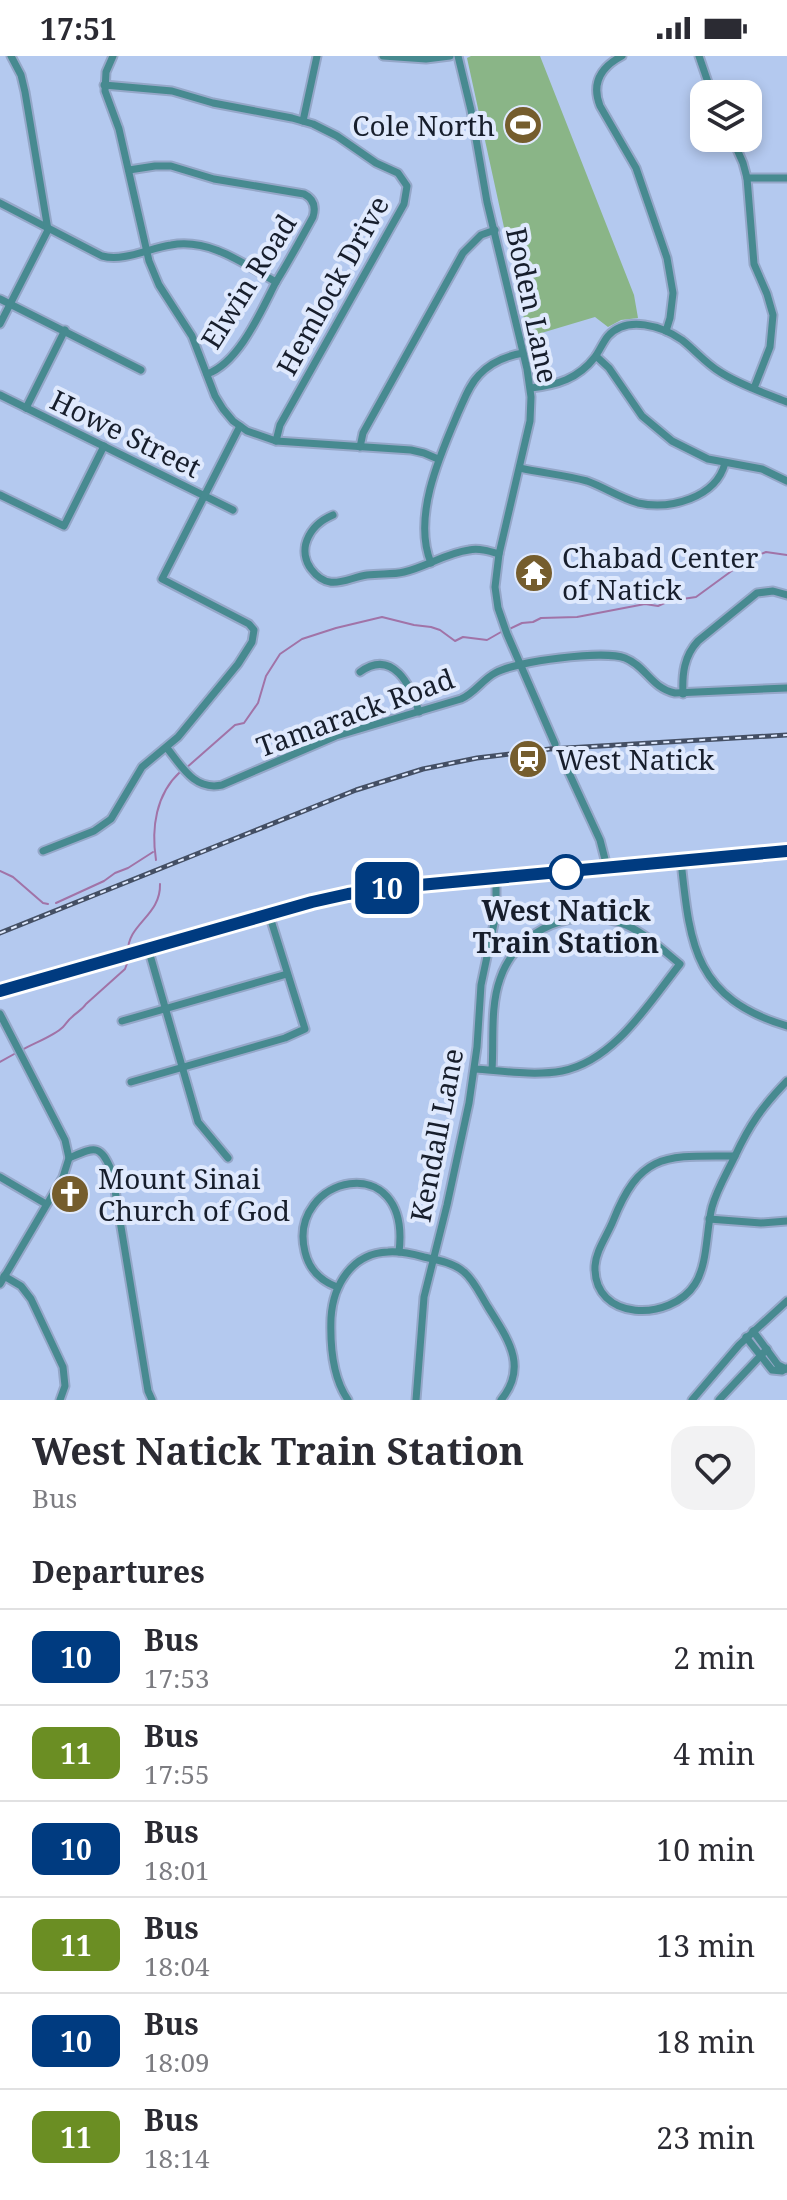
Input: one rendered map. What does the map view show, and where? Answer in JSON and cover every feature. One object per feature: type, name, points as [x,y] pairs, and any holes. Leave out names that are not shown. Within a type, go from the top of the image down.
[{"type":"main road","points":[[0,991],[269,914],[369,890],[787,851]]},
{"type":"street","points":[[0,324],[46,237],[47,226],[23,83],[11,56]]},
{"type":"street","points":[[113,56],[107,66],[104,85],[107,102],[119,129],[146,250],[154,274],[188,328],[218,402],[240,426],[254,435],[276,441],[418,451],[438,459]]},
{"type":"street","points":[[303,121],[317,56]]},
{"type":"street","points":[[383,56],[426,59],[450,56]]},
{"type":"street","name":"Boden Lane","points":[[458,56],[487,202],[531,388],[531,414],[499,554],[496,601],[507,634],[555,744]]},
{"type":"street","points":[[622,56],[602,71],[597,95],[600,106],[636,168],[667,258],[673,293],[666,331]]},
{"type":"street","points":[[699,56],[707,80]]},
{"type":"street","name":"Hemlock Drive","points":[[104,85],[172,91],[222,105],[303,121],[337,136],[376,163],[398,173],[405,181],[408,192],[404,204],[280,425],[276,441]]},
{"type":"street","points":[[738,152],[747,178],[753,258],[770,300],[773,323],[770,347],[754,388]]},
{"type":"street","name":"Elwin Road","points":[[129,170],[171,166],[214,179],[304,194],[311,199],[315,208],[313,217],[236,351],[220,368],[207,374]]},
{"type":"street","points":[[747,178],[787,178]]},
{"type":"street","points":[[0,203],[107,257],[118,258],[179,244],[205,246],[276,282]]},
{"type":"street","points":[[360,447],[363,433],[463,253],[481,235],[495,230]]},
{"type":"street","points":[[0,299],[141,370]]},
{"type":"street","points":[[531,388],[570,378],[596,356],[608,337],[623,326],[636,324],[666,331],[720,372],[787,402]]},
{"type":"street","points":[[26,408],[65,330]]},
{"type":"street","points":[[431,563],[424,529],[438,459],[475,379],[498,360],[523,353]]},
{"type":"street","points":[[596,356],[609,368],[642,416],[660,433],[693,453],[725,463],[762,469],[787,481]]},
{"type":"street","name":"Howe Street","points":[[0,395],[233,510]]},
{"type":"street","points":[[43,851],[71,842],[106,823],[142,767],[178,737],[238,664],[252,642],[254,630],[245,622],[162,579],[240,426]]},
{"type":"street","points":[[0,495],[64,526],[104,446]]},
{"type":"street","points":[[520,468],[579,479],[634,502],[657,505],[681,502],[703,492],[719,478],[725,463]]},
{"type":"street","points":[[333,515],[317,525],[306,542],[306,560],[312,571],[330,582],[342,582],[368,574],[404,572],[470,549],[499,554]]},
{"type":"street","points":[[683,694],[686,660],[698,641],[757,593],[773,591],[787,595]]},
{"type":"street","points":[[520,664],[619,656],[632,662],[668,692],[683,694],[787,688]]},
{"type":"street","name":"Tamarack Road","points":[[167,748],[205,787],[222,785],[336,736],[467,696],[492,675],[520,664]]},
{"type":"street","points":[[360,672],[378,665],[397,671],[410,686],[419,712]]},
{"type":"street","points":[[563,760],[600,840],[607,867]]},
{"type":"street","points":[[681,861],[688,924],[704,967],[719,988],[738,1003],[758,1016],[787,1026]]},
{"type":"street","name":"Kendall Lane","points":[[416,1400],[422,1308],[460,1148],[475,1069],[479,997],[496,914],[496,878]]},
{"type":"street","points":[[131,1082],[294,1035],[305,1029],[269,914]]},
{"type":"street","points":[[475,1069],[492,1070],[553,1072],[588,1062],[618,1040],[680,964],[637,931],[612,920],[572,918],[541,929],[517,949],[499,981],[492,1070]]},
{"type":"street","points":[[148,948],[198,1122],[228,1158]]},
{"type":"street","points":[[122,1021],[287,974]]},
{"type":"street","points":[[0,1014],[65,1140],[69,1158],[66,1170],[2,1280],[21,1286],[31,1299],[63,1367],[65,1386],[60,1400]]},
{"type":"street","points":[[735,1156],[681,1157],[648,1167],[637,1177],[619,1205],[597,1257],[596,1278],[607,1299],[629,1310],[645,1311],[661,1309],[688,1294],[700,1275],[709,1219],[719,1186],[765,1104],[787,1081]]},
{"type":"street","points":[[69,1158],[96,1148],[103,1153],[112,1172],[152,1400]]},
{"type":"street","points":[[0,1177],[46,1204]]},
{"type":"street","points":[[337,1287],[314,1272],[303,1242],[307,1214],[328,1191],[355,1183],[382,1191],[392,1202],[398,1216],[401,1232],[399,1252]]},
{"type":"street","points":[[709,1219],[761,1223],[787,1221]]},
{"type":"street","points":[[348,1400],[337,1377],[331,1341],[337,1287],[350,1268],[362,1259],[375,1254],[399,1252],[451,1264],[464,1272],[509,1340],[514,1357],[511,1385],[501,1400]]},
{"type":"street","points":[[692,1400],[746,1337],[787,1301]]},
{"type":"street","points":[[753,1331],[772,1370],[787,1368]]},
{"type":"street","points":[[746,1337],[764,1352]]},
{"type":"street","points":[[719,1400],[764,1352]]},
{"type":"green space","points":[[540,56],[634,295],[638,318],[621,320],[608,327],[595,317],[528,337],[467,58]]},
{"type":"waterway","points":[[507,630],[541,618],[577,617],[645,604],[658,606],[696,597],[748,559],[766,552],[787,555]]},
{"type":"waterway","points":[[185,769],[235,725],[244,723],[258,703],[266,676],[280,654],[302,639],[382,617],[431,627],[455,641],[463,637],[487,640],[501,632]]},
{"type":"waterway","points":[[156,860],[154,836],[157,812],[165,791],[180,772]]},
{"type":"waterway","points":[[56,903],[104,881],[153,852]]},
{"type":"waterway","points":[[0,871],[13,877],[48,904]]},
{"type":"waterway","points":[[128,952],[133,934],[155,904],[160,884]]},
{"type":"waterway","points":[[22,1050],[63,1027],[125,969],[129,958]]},
{"type":"waterway","points":[[0,1062],[16,1053]]},
{"type":"railway","points":[[0,933],[356,790],[423,769],[477,758],[550,749],[787,735]]},
{"type":"bus line","name":"10","points":[[0,991],[348,894],[787,851]]},
{"type":"place","name":"Cole North","points":[[523,125]]},
{"type":"place","name":"Chabad Center of Natick","points":[[534,573]]},
{"type":"place","name":"West Natick","points":[[528,759]]},
{"type":"place","name":"West Natick Train Station","points":[[566,872]]},
{"type":"place","name":"Mount Sinai Church of God","points":[[70,1194]]}]
